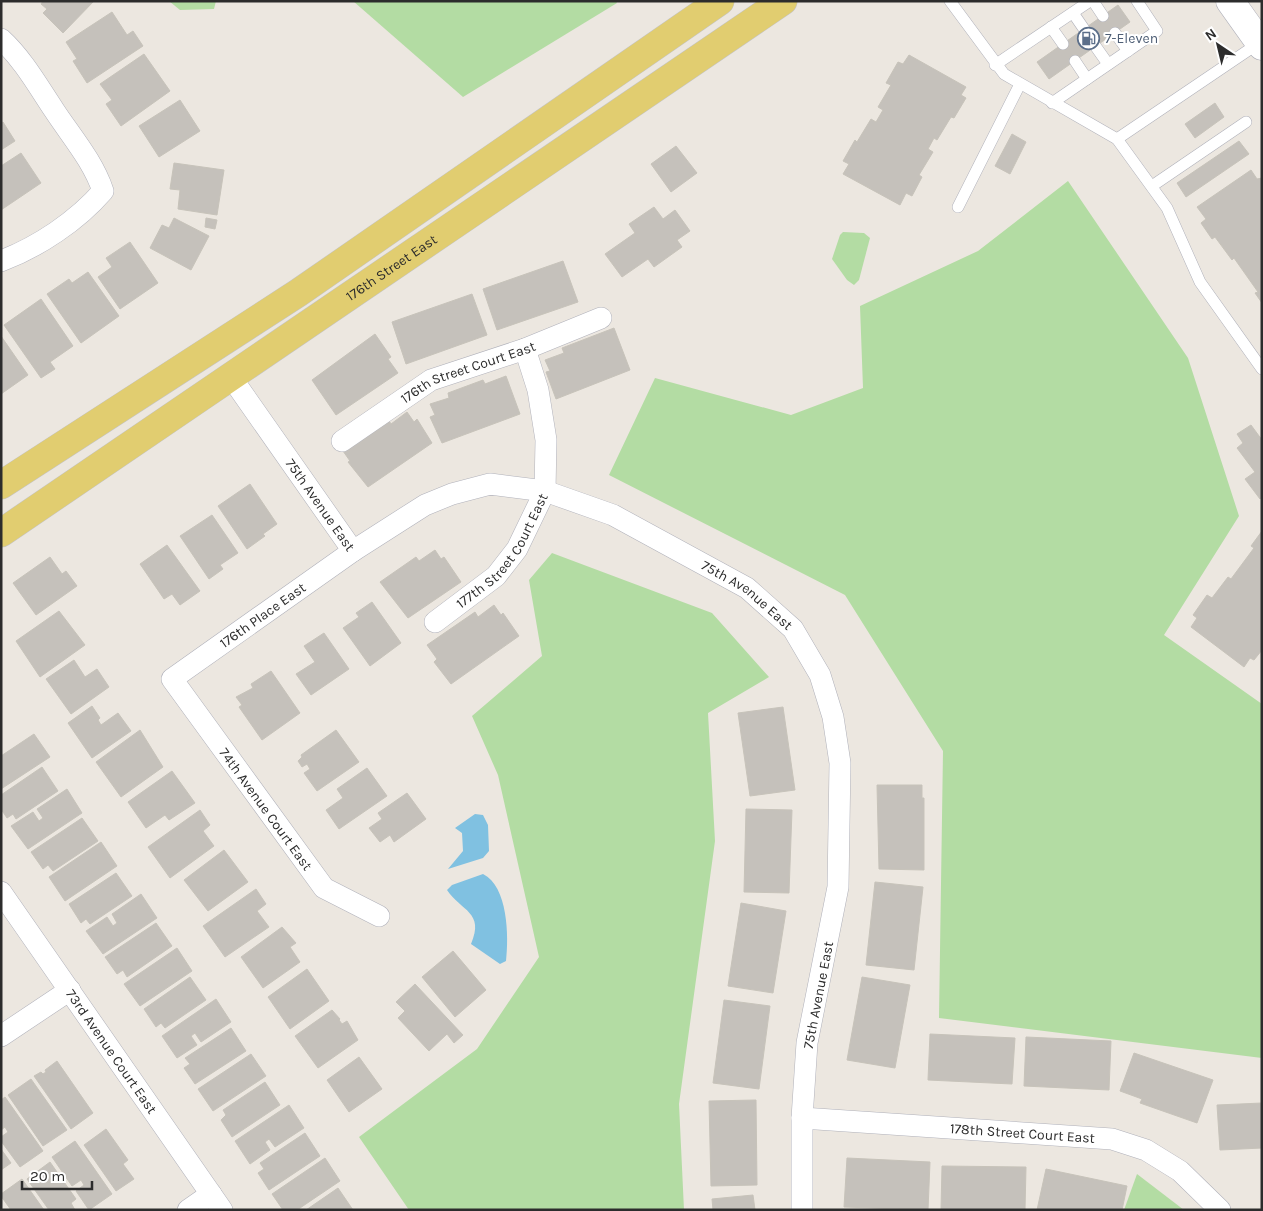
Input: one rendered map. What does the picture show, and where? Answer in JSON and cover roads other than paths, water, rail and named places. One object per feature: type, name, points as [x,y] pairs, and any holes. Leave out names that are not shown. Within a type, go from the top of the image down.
[{"type":"main road","points":[[1,485],[298,293],[720,1]]},
{"type":"main road","name":"176th Street East","points":[[1,532],[232,377],[783,1]]},
{"type":"main road","points":[[232,377],[236,351],[298,293]]},
{"type":"street","points":[[1230,1],[1260,44]]},
{"type":"street","points":[[1,39],[33,79],[92,167],[103,192],[88,208],[72,220],[18,255],[1,261]]},
{"type":"street","name":"176th Street Court East","points":[[342,441],[431,380],[526,348],[601,318]]},
{"type":"street","name":"177th Street Court East","points":[[435,622],[496,576],[518,549],[546,491],[546,440],[538,390],[526,348]]},
{"type":"street","name":"75th Avenue East","points":[[232,377],[353,551],[425,506],[452,494],[490,484],[546,491],[613,515],[748,588],[793,629],[820,675],[832,717],[840,762],[838,887],[807,1043],[802,1118],[802,1210]]},
{"type":"street","name":"176th Place East","points":[[172,679],[353,551]]},
{"type":"street","name":"74th Avenue Court East","points":[[172,679],[324,888],[379,916]]},
{"type":"street","name":"73rd Avenue Court East","points":[[1,892],[217,1202]]},
{"type":"street","points":[[1,1036],[70,990]]},
{"type":"street","name":"178th Street Court East","points":[[802,1118],[1112,1140],[1146,1150],[1180,1171],[1220,1210]]},
{"type":"street","points":[[188,1210],[217,1202]]},
{"type":"lane","points":[[950,1],[995,65],[1020,84],[1117,139],[1167,208],[1200,282],[1262,369]]},
{"type":"lane","points":[[995,65],[1091,1],[1103,16]]},
{"type":"lane","points":[[1052,102],[1157,31],[1137,1]]},
{"type":"lane","points":[[1073,13],[1084,29]]},
{"type":"lane","points":[[1051,27],[1063,44]]},
{"type":"lane","points":[[1115,33],[1128,51]]},
{"type":"lane","points":[[1117,139],[1260,44]]},
{"type":"lane","points":[[1096,46],[1108,64]]},
{"type":"lane","points":[[1075,61],[1087,79]]},
{"type":"lane","points":[[958,207],[1020,84]]},
{"type":"lane","points":[[1152,186],[1246,122]]},
{"type":"water","points":[[475,814],[483,815],[488,825],[489,851],[483,858],[448,869],[463,851],[462,833],[455,828]]},
{"type":"water","points":[[483,874],[498,889],[505,913],[507,926],[506,961],[500,964],[471,944],[475,933],[473,918],[447,890],[452,885]]},
{"type":"place","name":"7-Eleven","points":[[1089,38]]}]
